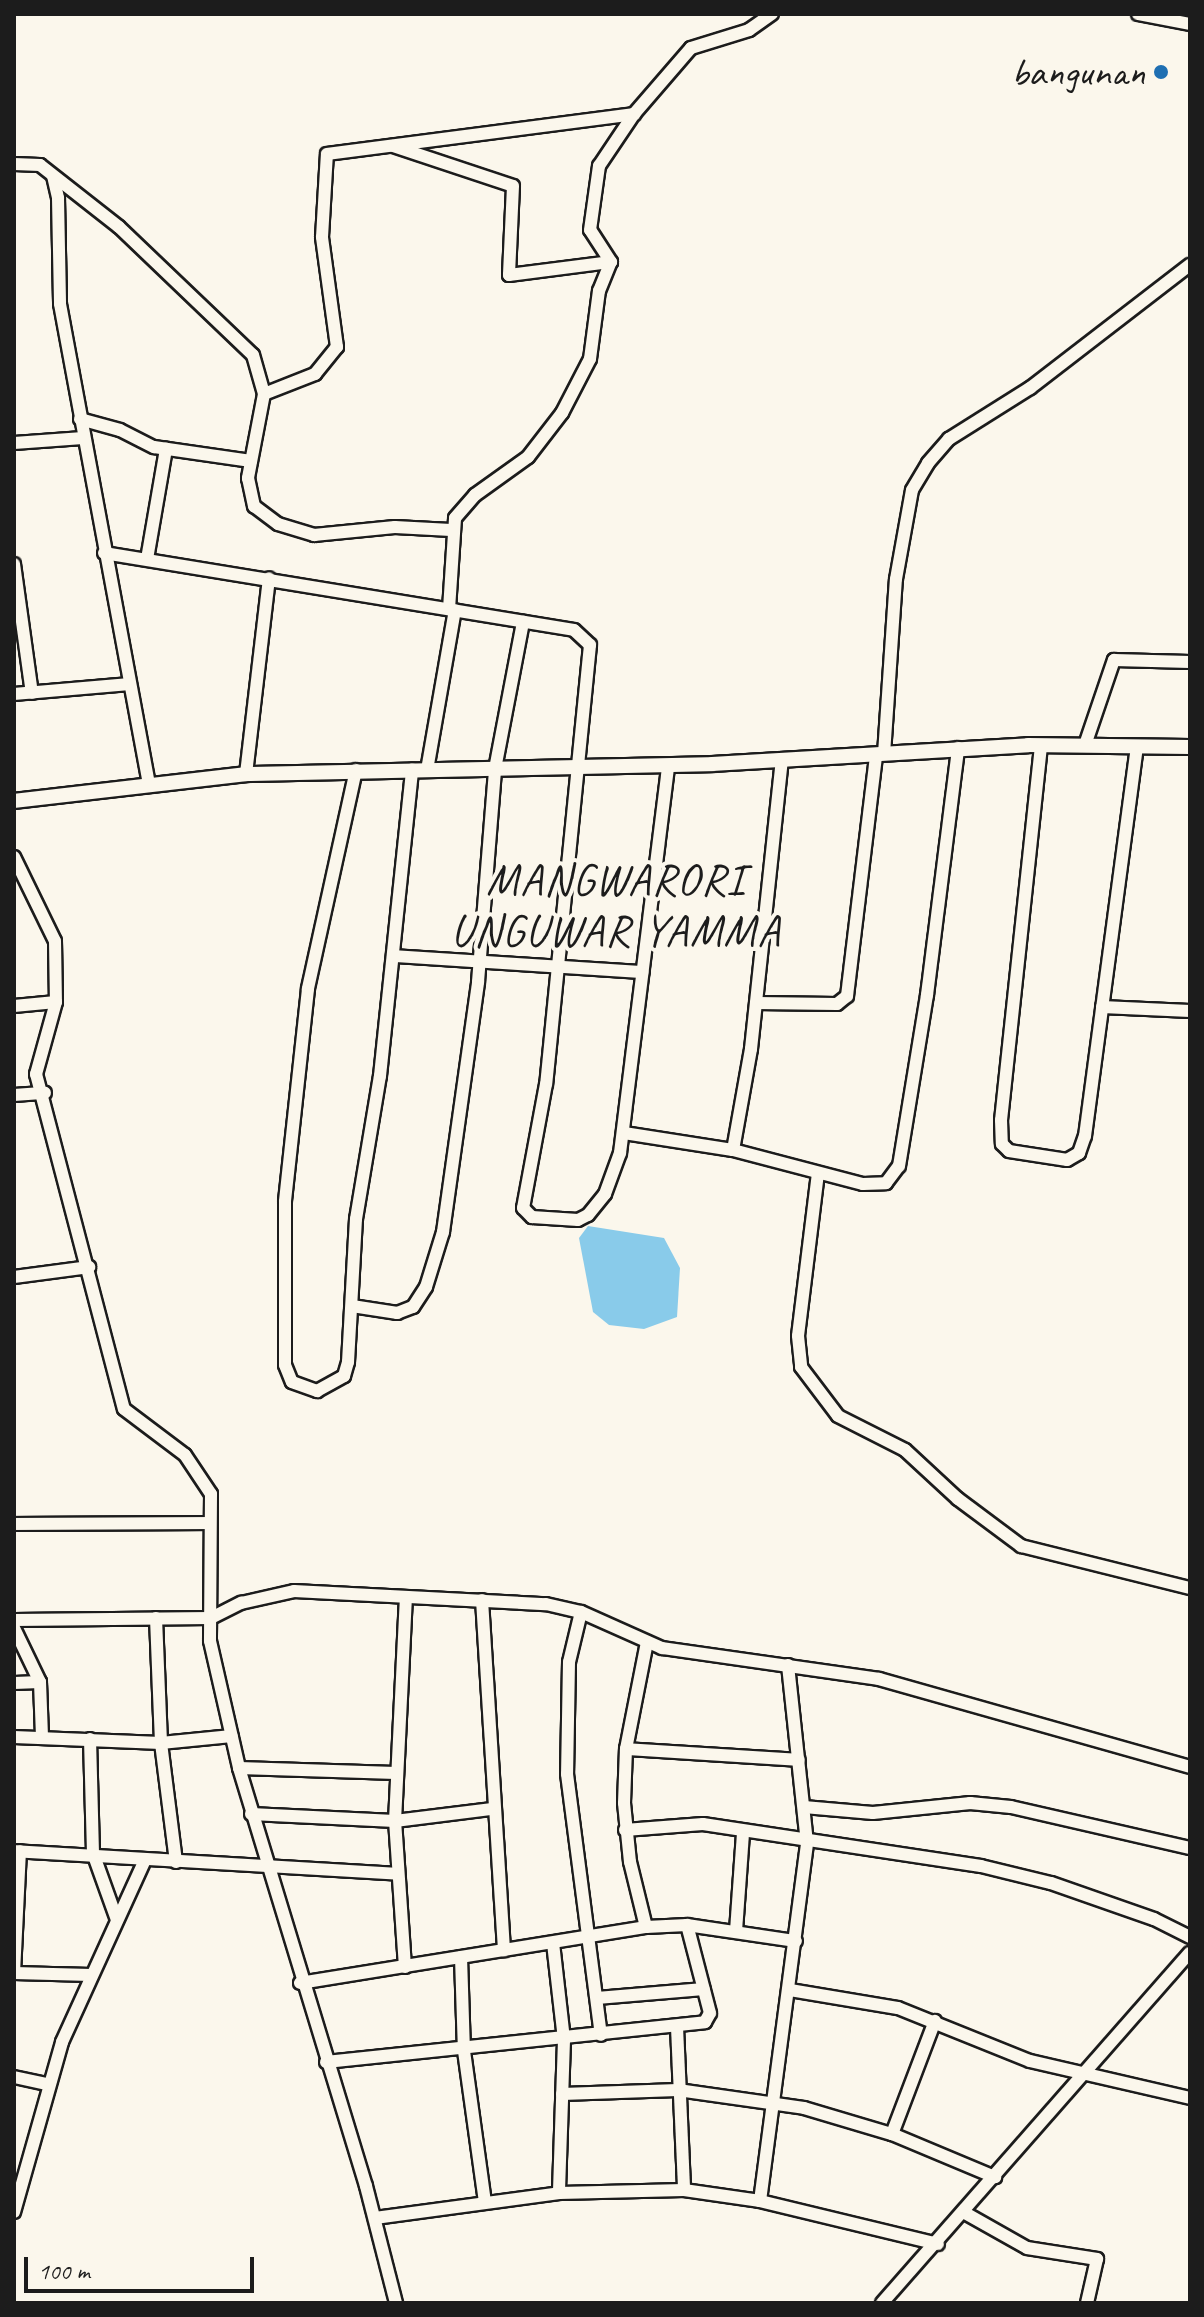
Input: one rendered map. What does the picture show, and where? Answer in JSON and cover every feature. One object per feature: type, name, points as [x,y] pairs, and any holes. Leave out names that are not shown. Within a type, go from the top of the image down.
[{"type":"street","points":[[611,262],[590,230],[599,166],[634,114],[691,48],[749,30],[772,14]]},
{"type":"street","points":[[1138,14],[1190,24]]},
{"type":"street","points":[[264,394],[315,374],[337,347],[322,237],[327,154],[634,114]]},
{"type":"street","points":[[390,145],[513,186],[509,275],[611,262]]},
{"type":"street","points":[[14,164],[40,165],[119,227],[176,287],[244,343],[256,361],[264,394],[248,478],[254,506],[278,524],[314,535],[395,527],[451,530]]},
{"type":"street","points":[[53,176],[58,198],[60,304],[149,783]]},
{"type":"street","points":[[356,770],[308,989],[289,1164],[285,1365],[292,1382],[317,1391],[344,1376],[352,1306],[356,1219],[419,770],[452,609],[451,530],[464,506],[528,457],[562,413],[590,359],[599,291],[611,262]]},
{"type":"street","points":[[756,1003],[837,1004],[847,996],[880,755],[896,579],[912,490],[928,463],[949,439],[1030,388],[1190,265]]},
{"type":"street","points":[[80,419],[166,449],[251,461]]},
{"type":"street","points":[[14,443],[83,438]]},
{"type":"street","points":[[147,559],[166,449]]},
{"type":"street","points":[[104,553],[574,630],[590,645],[557,969],[526,1213],[542,1220],[588,1215],[605,1194],[624,1133],[668,766]]},
{"type":"street","points":[[14,564],[32,693]]},
{"type":"street","points":[[246,774],[269,578]]},
{"type":"street","points":[[352,1306],[405,1311],[426,1287],[443,1232],[456,1151],[478,964],[495,769],[523,622]]},
{"type":"street","points":[[1085,745],[1114,660],[1190,662]]},
{"type":"street","points":[[14,694],[130,684]]},
{"type":"street","points":[[14,801],[246,774],[668,766],[958,748],[1085,745],[1190,747]]},
{"type":"street","points":[[1041,746],[1001,1120],[1002,1144],[1009,1151],[1067,1160],[1079,1153],[1137,746]]},
{"type":"street","points":[[624,1133],[733,1150],[863,1184],[886,1183],[899,1166],[927,995],[958,748]]},
{"type":"street","points":[[733,1150],[756,1003],[782,761]]},
{"type":"street","points":[[14,857],[55,941],[56,1002],[36,1063],[124,1409],[196,1466],[211,1494],[210,1641],[239,1768],[300,1983],[375,2218],[396,2303]]},
{"type":"street","points":[[394,956],[478,964],[642,972]]},
{"type":"street","points":[[14,1006],[56,1002]]},
{"type":"street","points":[[1102,1007],[1190,1011]]},
{"type":"street","points":[[14,1095],[45,1093]]},
{"type":"street","points":[[818,1173],[798,1336],[801,1367],[838,1416],[905,1450],[1021,1546],[1190,1588]]},
{"type":"street","points":[[14,1277],[89,1267]]},
{"type":"street","points":[[14,1524],[209,1523]]},
{"type":"street","points":[[14,1620],[211,1618],[241,1603],[294,1591],[482,1600],[581,1612],[647,1642],[879,1679],[1190,1767]]},
{"type":"street","points":[[405,1967],[395,1821],[406,1598]]},
{"type":"street","points":[[482,1600],[492,1809],[504,1950]]},
{"type":"street","points":[[581,1612],[569,1662],[567,1774],[574,1857],[590,1937],[601,2035]]},
{"type":"street","points":[[156,1618],[161,1743],[176,1862]]},
{"type":"street","points":[[14,1628],[40,1682],[42,1737]]},
{"type":"street","points":[[646,1927],[625,1830],[626,1749],[647,1642]]},
{"type":"street","points":[[760,2201],[776,2103],[807,1843],[788,1665]]},
{"type":"street","points":[[14,1683],[40,1682]]},
{"type":"street","points":[[14,1737],[161,1743],[232,1736]]},
{"type":"street","points":[[90,1739],[93,1853],[117,1920]]},
{"type":"street","points":[[626,1749],[799,1760]]},
{"type":"street","points":[[239,1768],[396,1773]]},
{"type":"street","points":[[804,1807],[873,1813],[970,1803],[1011,1807],[1190,1848]]},
{"type":"street","points":[[251,1814],[395,1821],[492,1809]]},
{"type":"street","points":[[625,1830],[703,1824],[807,1843],[981,1866],[1081,1893],[1190,1937]]},
{"type":"street","points":[[736,1931],[743,1833]]},
{"type":"street","points":[[91,1975],[14,1973],[17,1851],[93,1853],[266,1870],[397,1874]]},
{"type":"street","points":[[14,2212],[48,2084],[91,1975],[145,1860]]},
{"type":"street","points":[[300,1983],[646,1927],[687,1925],[796,1941]]},
{"type":"street","points":[[326,2062],[564,2040],[677,2027],[709,2019],[687,1925]]},
{"type":"street","points":[[553,1943],[564,2040],[559,2193]]},
{"type":"street","points":[[882,2303],[938,2244],[1190,1953]]},
{"type":"street","points":[[461,1957],[464,2051],[485,2203]]},
{"type":"street","points":[[597,1998],[704,1989]]},
{"type":"street","points":[[790,1990],[898,2008],[935,2021],[1002,2052],[1190,2098]]},
{"type":"street","points":[[892,2134],[935,2021]]},
{"type":"street","points":[[677,2027],[684,2190]]},
{"type":"street","points":[[14,2077],[48,2084]]},
{"type":"street","points":[[562,2094],[678,2090],[776,2103],[892,2134],[995,2177]]},
{"type":"street","points":[[14,2155],[28,2158]]},
{"type":"street","points":[[375,2218],[559,2193],[684,2190],[760,2201],[938,2244]]},
{"type":"street","points":[[965,2213],[1027,2248],[1097,2259],[1087,2303]]},
{"type":"water","points":[[588,1226],[664,1238],[680,1268],[677,1317],[644,1329],[609,1325],[593,1312],[579,1238]]},
{"type":"place","name":"bangunan","points":[[1161,72]]},
{"type":"district","name":"MANGWARORI UNGUWAR YAMMA","points":[[616,906]]}]
